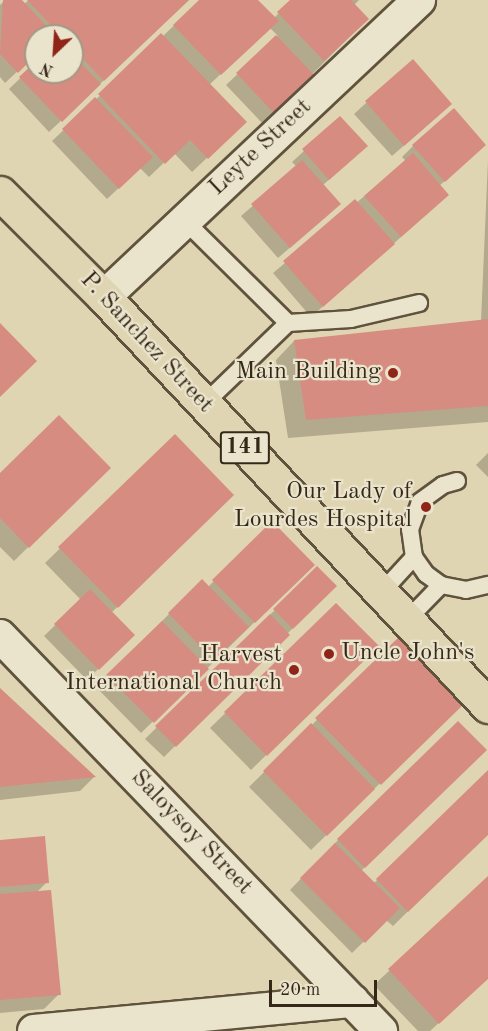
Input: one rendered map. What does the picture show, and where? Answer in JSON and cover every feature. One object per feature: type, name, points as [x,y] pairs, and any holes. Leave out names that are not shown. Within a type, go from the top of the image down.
[{"type":"main road","name":"P. Sanchez Street","points":[[0,193],[104,297],[488,706]]},
{"type":"street","name":"Leyte Street","points":[[104,297],[419,0]]},
{"type":"street","name":"Saloysoy Street","points":[[0,636],[12,662],[381,1031]]},
{"type":"street","points":[[34,1031],[353,1001]]},
{"type":"lane","points":[[184,220],[288,323]]},
{"type":"lane","points":[[204,404],[288,323],[351,319],[420,303]]},
{"type":"lane","points":[[457,481],[443,485],[420,502],[410,529],[414,557],[426,574],[441,585],[466,590],[488,585]]},
{"type":"lane","points":[[381,593],[414,557]]},
{"type":"lane","points":[[407,620],[441,585]]},
{"type":"building","points":[[3,0],[22,0],[45,24],[24,24],[24,67],[18,73],[0,54]]},
{"type":"building","points":[[27,0],[189,0],[104,81],[84,60],[84,24],[50,24]]},
{"type":"building","points":[[199,0],[258,0],[279,21],[221,75],[173,25]]},
{"type":"building","points":[[290,0],[351,0],[369,19],[324,61],[277,12]]},
{"type":"building","points":[[161,33],[247,122],[208,159],[190,140],[165,164],[98,94]]},
{"type":"building","points":[[276,35],[315,76],[275,114],[236,73]]},
{"type":"building","points":[[413,59],[452,104],[404,146],[365,101]]},
{"type":"building","points":[[84,66],[101,84],[62,122],[26,84],[84,84]]},
{"type":"building","points":[[24,72],[24,82],[19,77]]},
{"type":"building","points":[[95,97],[153,157],[119,189],[62,129]]},
{"type":"building","points":[[454,108],[486,145],[445,182],[412,145]]},
{"type":"building","points":[[340,116],[368,146],[329,180],[302,149]]},
{"type":"building","points":[[413,153],[449,195],[401,237],[364,196]]},
{"type":"building","points":[[302,160],[341,204],[290,248],[251,204]]},
{"type":"building","points":[[355,199],[395,244],[323,307],[283,261]]},
{"type":"building","name":"Main Building","points":[[488,319],[488,406],[306,420],[294,340]]},
{"type":"building","points":[[0,323],[37,361],[0,397]]},
{"type":"building","points":[[59,415],[111,468],[29,548],[0,518],[0,473]]},
{"type":"building","points":[[175,434],[234,495],[118,608],[58,547]]},
{"type":"building","points":[[272,521],[315,565],[255,623],[212,580]]},
{"type":"building","points":[[317,566],[337,586],[293,629],[273,609]]},
{"type":"building","points":[[202,579],[249,627],[214,660],[168,613]]},
{"type":"building","points":[[90,589],[135,635],[99,670],[54,624]]},
{"type":"building","points":[[336,603],[379,646],[267,756],[224,712]]},
{"type":"building","points":[[270,614],[290,635],[176,747],[155,726]]},
{"type":"building","points":[[162,621],[209,669],[154,723],[106,675]]},
{"type":"building","points":[[400,636],[466,702],[381,785],[315,718]]},
{"type":"building","points":[[0,688],[96,777],[0,787]]},
{"type":"building","points":[[458,721],[487,750],[365,868],[337,839]]},
{"type":"building","points":[[311,723],[375,789],[327,836],[263,771]]},
{"type":"building","points":[[488,770],[488,835],[408,912],[376,879]]},
{"type":"building","points":[[45,836],[49,883],[0,887],[0,840]]},
{"type":"building","points":[[335,843],[400,908],[365,943],[300,878]]},
{"type":"building","points":[[488,876],[488,979],[439,1024],[388,969]]},
{"type":"building","points":[[51,890],[61,995],[0,1000],[0,894]]},
{"type":"place","name":"Main Building","points":[[393,373]]},
{"type":"place","name":"Our Lady of Lourdes Hospital","points":[[426,507]]},
{"type":"place","name":"Uncle John's","points":[[329,654]]},
{"type":"place","name":"Harvest International Church","points":[[294,670]]}]
